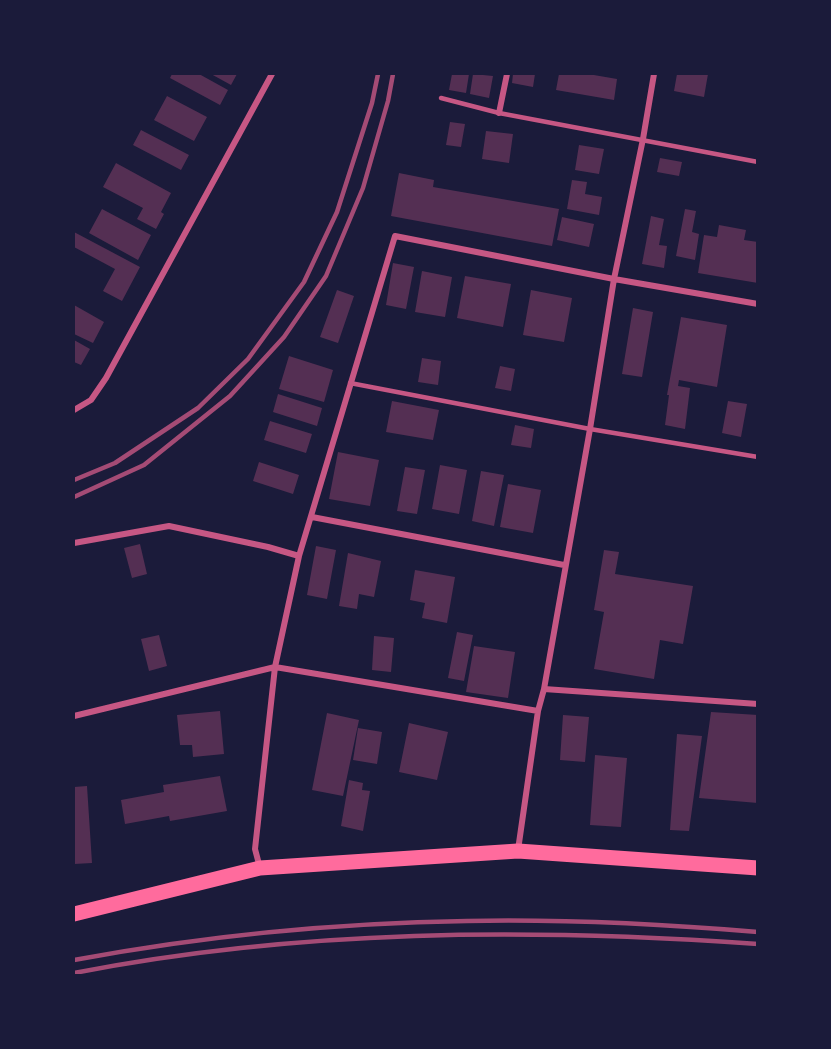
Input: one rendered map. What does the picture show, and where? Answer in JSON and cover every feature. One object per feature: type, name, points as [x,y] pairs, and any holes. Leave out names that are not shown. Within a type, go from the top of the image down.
[{"type":"main road","points":[[74,914],[260,868],[518,851],[758,868]]},
{"type":"street","points":[[74,410],[91,400],[106,378],[272,74]]},
{"type":"street","points":[[499,113],[507,74]]},
{"type":"street","points":[[518,851],[538,711],[544,689],[564,565],[590,429],[614,279],[654,74]]},
{"type":"street","points":[[260,868],[255,849],[275,667],[299,556],[395,236],[614,279],[758,304]]},
{"type":"street","points":[[312,517],[564,565]]},
{"type":"street","points":[[74,543],[169,526],[299,556]]},
{"type":"street","points":[[74,716],[275,667],[538,711]]},
{"type":"street","points":[[544,689],[758,704]]},
{"type":"lane","points":[[441,98],[499,113],[758,162]]},
{"type":"lane","points":[[350,383],[590,429],[758,457]]},
{"type":"building","points":[[172,74],[199,74],[228,90],[220,105],[170,78]]},
{"type":"building","points":[[211,74],[237,74],[231,85]]},
{"type":"building","points":[[452,74],[469,74],[466,93],[449,90]]},
{"type":"building","points":[[473,74],[493,76],[489,98],[470,94]]},
{"type":"building","points":[[513,74],[535,74],[533,87],[512,83]]},
{"type":"building","points":[[559,74],[588,74],[617,79],[614,100],[556,90]]},
{"type":"building","points":[[677,74],[708,74],[704,97],[674,91]]},
{"type":"building","points":[[167,96],[207,117],[194,141],[154,120]]},
{"type":"building","points":[[450,122],[465,124],[461,147],[446,145]]},
{"type":"building","points":[[141,130],[189,155],[181,170],[133,145]]},
{"type":"building","points":[[486,131],[513,134],[509,163],[482,159]]},
{"type":"building","points":[[579,145],[604,149],[599,174],[575,170]]},
{"type":"building","points":[[660,158],[682,162],[679,176],[657,172]]},
{"type":"building","points":[[116,163],[171,193],[161,212],[164,214],[156,229],[137,219],[143,208],[103,187]]},
{"type":"building","points":[[399,173],[434,180],[433,187],[559,209],[552,246],[391,216]]},
{"type":"building","points":[[572,180],[587,182],[585,194],[602,197],[599,215],[567,209]]},
{"type":"building","points":[[102,209],[151,235],[138,260],[89,233]]},
{"type":"building","points":[[685,209],[696,211],[692,232],[699,234],[695,260],[676,256]]},
{"type":"building","points":[[651,216],[664,219],[659,245],[667,246],[664,268],[642,264]]},
{"type":"building","points":[[562,217],[594,224],[589,247],[557,240]]},
{"type":"building","points":[[719,225],[746,230],[744,240],[758,242],[758,283],[698,273],[704,235],[717,237]]},
{"type":"building","points":[[74,232],[140,267],[122,301],[103,291],[115,269],[74,247]]},
{"type":"building","points":[[393,263],[414,267],[406,309],[386,305]]},
{"type":"building","points":[[422,271],[452,277],[445,317],[415,312]]},
{"type":"building","points":[[465,276],[511,284],[503,327],[457,318]]},
{"type":"building","points":[[337,290],[354,296],[338,343],[320,337]]},
{"type":"building","points":[[531,290],[572,298],[564,342],[523,335]]},
{"type":"building","points":[[74,305],[104,322],[93,343],[74,334]]},
{"type":"building","points":[[633,308],[653,312],[642,377],[622,374]]},
{"type":"building","points":[[681,317],[727,325],[717,387],[679,380],[678,386],[690,388],[685,429],[665,425],[669,395],[667,395]]},
{"type":"building","points":[[74,340],[90,349],[81,365],[74,362]]},
{"type":"building","points":[[289,356],[333,370],[324,402],[279,389]]},
{"type":"building","points":[[422,358],[441,361],[438,385],[418,382]]},
{"type":"building","points":[[500,366],[515,369],[511,391],[495,388]]},
{"type":"building","points":[[278,394],[322,408],[317,426],[273,412]]},
{"type":"building","points":[[392,401],[439,410],[433,440],[386,432]]},
{"type":"building","points":[[728,401],[747,404],[741,437],[722,433]]},
{"type":"building","points":[[270,421],[312,434],[306,453],[264,440]]},
{"type":"building","points":[[515,425],[534,429],[531,448],[511,445]]},
{"type":"building","points":[[338,452],[379,460],[370,506],[329,499]]},
{"type":"building","points":[[259,462],[299,475],[293,494],[253,481]]},
{"type":"building","points":[[440,465],[467,470],[459,514],[432,509]]},
{"type":"building","points":[[405,467],[425,470],[417,514],[397,511]]},
{"type":"building","points":[[481,471],[504,475],[494,526],[472,521]]},
{"type":"building","points":[[508,484],[541,490],[533,533],[500,527]]},
{"type":"building","points":[[140,544],[147,574],[132,578],[124,548]]},
{"type":"building","points":[[316,546],[336,550],[327,599],[307,595]]},
{"type":"building","points":[[604,550],[619,552],[615,574],[693,586],[683,644],[660,640],[654,679],[594,669],[604,612],[594,610]]},
{"type":"building","points":[[348,553],[381,561],[374,597],[359,594],[357,609],[339,606]]},
{"type":"building","points":[[415,570],[455,577],[447,623],[422,618],[425,603],[410,600]]},
{"type":"building","points":[[457,632],[473,635],[464,681],[448,678]]},
{"type":"building","points":[[159,635],[167,666],[149,671],[141,639]]},
{"type":"building","points":[[374,636],[394,638],[391,672],[372,670]]},
{"type":"building","points":[[474,646],[515,652],[508,698],[466,692]]},
{"type":"building","points":[[220,711],[224,754],[193,757],[192,745],[180,745],[177,715]]},
{"type":"building","points":[[711,712],[758,715],[758,803],[699,798]]},
{"type":"building","points":[[327,713],[359,720],[343,796],[312,790]]},
{"type":"building","points":[[563,715],[589,717],[585,762],[560,760]]},
{"type":"building","points":[[409,723],[448,732],[437,780],[399,772]]},
{"type":"building","points":[[358,728],[382,732],[377,764],[353,760]]},
{"type":"building","points":[[677,734],[702,736],[689,831],[670,830]]},
{"type":"building","points":[[595,755],[627,758],[621,827],[590,825]]},
{"type":"building","points":[[220,776],[227,811],[170,821],[169,816],[125,824],[121,800],[164,792],[163,785]]},
{"type":"building","points":[[349,780],[363,783],[362,790],[370,791],[363,831],[341,826]]},
{"type":"building","points":[[87,786],[92,863],[74,864],[74,787]]},
{"type":"railway","points":[[74,480],[115,463],[198,408],[248,359],[304,282],[337,212],[372,103],[378,74]]},
{"type":"railway","points":[[74,497],[144,465],[230,396],[284,337],[326,276],[363,188],[388,101],[393,74]]},
{"type":"railway","points":[[74,960],[171,944],[269,932],[418,922],[576,921],[758,932]]},
{"type":"railway","points":[[74,973],[159,958],[244,948],[329,940],[415,936],[586,936],[758,944]]}]
